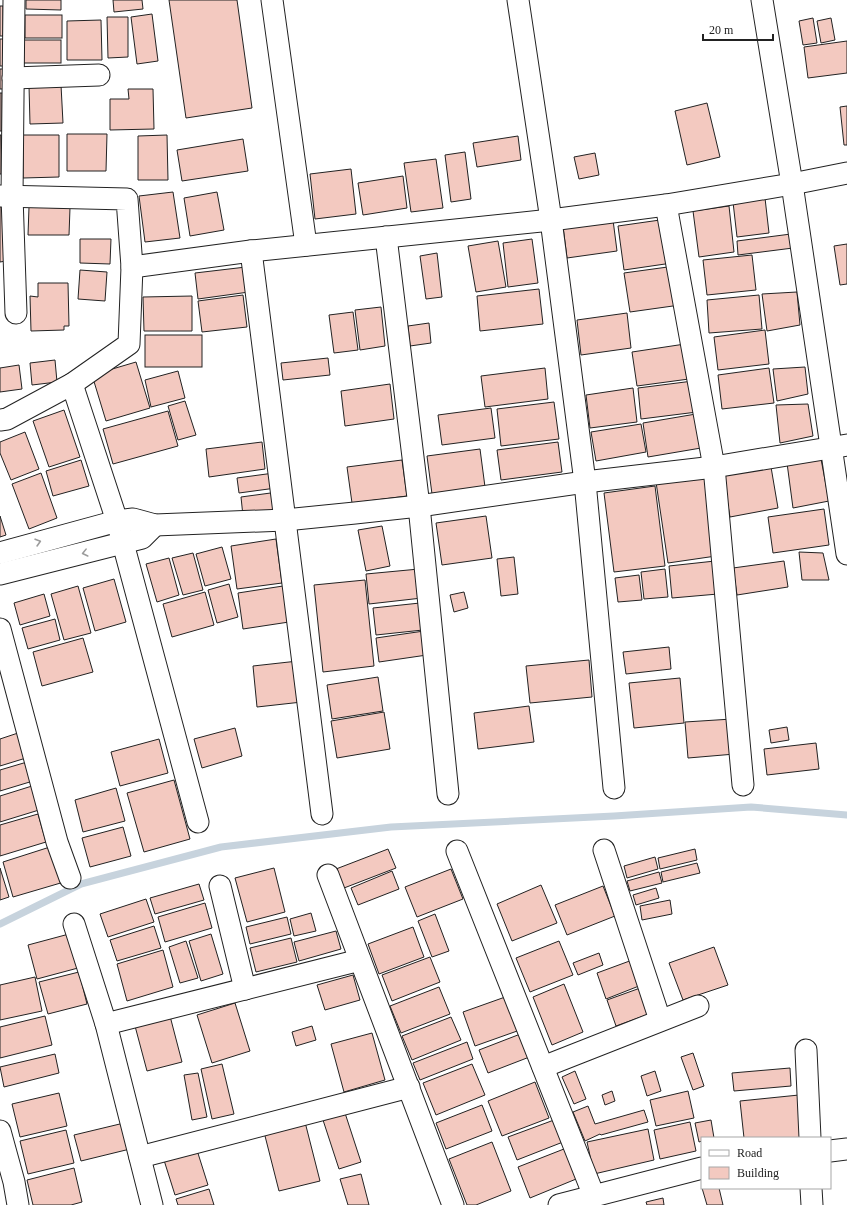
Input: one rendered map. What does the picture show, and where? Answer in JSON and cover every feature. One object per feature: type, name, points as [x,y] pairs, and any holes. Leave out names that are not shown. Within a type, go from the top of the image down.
[{"type":"street","points":[[14,0],[13,78],[6,196],[16,313]]},
{"type":"street","points":[[272,0],[306,245]]},
{"type":"street","points":[[518,0],[551,220],[585,482],[614,788]]},
{"type":"street","points":[[762,0],[792,184],[839,446],[847,554]]},
{"type":"street","points":[[13,78],[99,76]]},
{"type":"street","points":[[132,267],[251,251],[551,220],[666,205],[792,184],[847,173]]},
{"type":"street","points":[[0,420],[7,419],[72,384],[129,344],[132,267],[127,198],[6,196]]},
{"type":"street","points":[[666,205],[714,467],[743,784]]},
{"type":"street","points":[[386,237],[419,506],[448,794]]},
{"type":"street","points":[[251,251],[322,814]]},
{"type":"street","points":[[72,384],[117,521],[198,822]]},
{"type":"street","points":[[0,553],[117,521],[133,519],[155,525],[285,520],[419,506],[585,482],[714,467],[839,446]]},
{"type":"street","points":[[0,574],[142,538],[155,525]]},
{"type":"street","points":[[0,629],[57,842],[70,878]]},
{"type":"street","points":[[604,850],[660,1020]]},
{"type":"street","points":[[457,851],[594,1196]]},
{"type":"street","points":[[328,875],[453,1205]]},
{"type":"street","points":[[220,886],[245,989]]},
{"type":"street","points":[[74,924],[106,1024],[152,1205]]},
{"type":"street","points":[[106,1024],[360,960]]},
{"type":"street","points":[[543,1067],[698,1006]]},
{"type":"street","points":[[806,1050],[810,1137]]},
{"type":"street","points":[[140,1157],[409,1087]]},
{"type":"street","points":[[0,1131],[7,1184],[18,1205]]},
{"type":"street","points":[[831,1150],[847,1149]]},
{"type":"street","points":[[560,1205],[701,1168]]},
{"type":"street","points":[[811,1189],[812,1205]]},
{"type":"building","points":[[26,0],[61,0],[61,10],[26,9]]},
{"type":"building","points":[[113,0],[142,0],[143,9],[114,12]]},
{"type":"building","points":[[169,0],[237,0],[252,108],[186,118]]},
{"type":"building","points":[[0,6],[3,6],[3,36],[0,36]]},
{"type":"building","points":[[152,14],[158,61],[137,64],[131,17]]},
{"type":"building","points":[[25,15],[62,15],[62,38],[25,38]]},
{"type":"building","points":[[107,17],[128,17],[128,57],[108,58]]},
{"type":"building","points":[[813,18],[817,43],[803,45],[799,21]]},
{"type":"building","points":[[831,18],[835,40],[821,43],[817,21]]},
{"type":"building","points":[[101,20],[102,60],[67,60],[67,21]]},
{"type":"building","points":[[0,39],[4,39],[5,66],[0,66]]},
{"type":"building","points":[[22,40],[61,40],[61,63],[22,63]]},
{"type":"building","points":[[847,41],[847,73],[808,78],[804,47]]},
{"type":"building","points":[[0,69],[3,69],[4,89],[0,89]]},
{"type":"building","points":[[61,85],[63,123],[30,124],[29,86]]},
{"type":"building","points":[[128,89],[153,89],[154,129],[110,130],[110,99],[129,99]]},
{"type":"building","points":[[0,93],[2,93],[2,131],[0,131]]},
{"type":"building","points":[[707,103],[720,157],[687,165],[675,111]]},
{"type":"building","points":[[847,106],[847,145],[844,145],[840,107]]},
{"type":"building","points":[[67,134],[107,134],[106,171],[67,171]]},
{"type":"building","points":[[1,135],[2,174],[0,174]]},
{"type":"building","points":[[23,135],[59,135],[59,177],[23,178]]},
{"type":"building","points":[[167,135],[168,180],[138,180],[138,136]]},
{"type":"building","points":[[518,136],[521,160],[477,167],[473,143]]},
{"type":"building","points":[[243,139],[248,171],[182,181],[177,150]]},
{"type":"building","points":[[465,152],[471,199],[451,202],[445,155]]},
{"type":"building","points":[[595,153],[599,175],[579,179],[574,157]]},
{"type":"building","points":[[436,159],[443,208],[411,212],[404,163]]},
{"type":"building","points":[[351,169],[356,214],[315,219],[310,174]]},
{"type":"building","points":[[403,176],[407,208],[363,215],[358,183]]},
{"type":"building","points":[[173,192],[180,238],[145,242],[139,196]]},
{"type":"building","points":[[217,192],[224,230],[190,236],[184,198]]},
{"type":"building","points":[[765,198],[769,233],[737,237],[733,202]]},
{"type":"building","points":[[0,204],[5,204],[6,261],[0,262]]},
{"type":"building","points":[[729,206],[734,252],[699,257],[693,211]]},
{"type":"building","points":[[29,207],[70,208],[69,235],[28,235]]},
{"type":"building","points":[[667,219],[672,263],[624,270],[618,226]]},
{"type":"building","points":[[613,220],[617,251],[567,258],[563,226]]},
{"type":"building","points":[[791,234],[793,248],[738,255],[737,241]]},
{"type":"building","points":[[80,239],[111,239],[110,264],[80,263]]},
{"type":"building","points":[[532,239],[538,283],[508,287],[503,243]]},
{"type":"building","points":[[498,241],[506,287],[476,292],[468,246]]},
{"type":"building","points":[[847,244],[847,284],[840,285],[834,246]]},
{"type":"building","points":[[437,253],[442,297],[426,299],[420,256]]},
{"type":"building","points":[[752,255],[756,290],[707,295],[703,260]]},
{"type":"building","points":[[675,266],[680,305],[630,312],[624,273]]},
{"type":"building","points":[[246,267],[249,292],[198,299],[195,273]]},
{"type":"building","points":[[80,270],[107,272],[105,301],[78,299]]},
{"type":"building","points":[[38,283],[68,283],[69,326],[64,326],[64,330],[31,331],[30,296],[38,297]]},
{"type":"building","points":[[539,289],[543,324],[480,331],[477,296]]},
{"type":"building","points":[[797,292],[800,325],[767,331],[762,294]]},
{"type":"building","points":[[243,295],[247,327],[202,332],[198,301]]},
{"type":"building","points":[[759,295],[762,329],[709,333],[707,300]]},
{"type":"building","points":[[192,296],[192,331],[144,331],[143,297]]},
{"type":"building","points":[[381,307],[385,346],[360,350],[355,310]]},
{"type":"building","points":[[353,312],[358,350],[334,353],[329,315]]},
{"type":"building","points":[[627,313],[631,348],[581,355],[577,320]]},
{"type":"building","points":[[429,323],[431,343],[410,346],[408,326]]},
{"type":"building","points":[[765,330],[769,364],[718,370],[714,337]]},
{"type":"building","points":[[145,335],[202,335],[202,367],[145,367]]},
{"type":"building","points":[[685,344],[689,379],[637,386],[632,352]]},
{"type":"building","points":[[328,358],[330,375],[283,380],[281,363]]},
{"type":"building","points":[[55,360],[57,382],[32,385],[30,363]]},
{"type":"building","points":[[136,362],[150,408],[106,421],[92,375]]},
{"type":"building","points":[[19,365],[22,389],[0,392],[0,368]]},
{"type":"building","points":[[805,367],[808,394],[777,401],[773,369]]},
{"type":"building","points":[[545,368],[548,399],[485,407],[481,376]]},
{"type":"building","points":[[769,368],[774,403],[722,409],[718,375]]},
{"type":"building","points":[[178,371],[185,398],[151,407],[145,380]]},
{"type":"building","points":[[693,381],[697,412],[641,419],[638,388]]},
{"type":"building","points":[[390,384],[394,419],[345,426],[341,391]]},
{"type":"building","points":[[633,388],[637,422],[590,428],[586,395]]},
{"type":"building","points":[[185,401],[196,435],[178,440],[168,406]]},
{"type":"building","points":[[554,402],[559,439],[501,446],[497,409]]},
{"type":"building","points":[[808,404],[813,436],[780,443],[776,405]]},
{"type":"building","points":[[491,408],[495,438],[442,445],[438,415]]},
{"type":"building","points":[[64,410],[80,457],[49,467],[33,421]]},
{"type":"building","points":[[168,411],[178,446],[113,464],[103,429]]},
{"type":"building","points":[[696,414],[701,448],[648,457],[643,423]]},
{"type":"building","points":[[641,424],[646,452],[596,461],[591,432]]},
{"type":"building","points":[[25,432],[39,469],[11,480],[0,453],[0,442]]},
{"type":"building","points":[[262,442],[265,469],[209,477],[206,449]]},
{"type":"building","points":[[558,442],[562,472],[501,480],[497,450]]},
{"type":"building","points":[[480,449],[485,487],[432,494],[427,456]]},
{"type":"building","points":[[821,459],[829,501],[793,508],[787,463]]},
{"type":"building","points":[[81,460],[89,486],[53,496],[46,471]]},
{"type":"building","points":[[402,460],[407,496],[352,503],[347,467]]},
{"type":"building","points":[[771,467],[778,508],[730,517],[723,476]]},
{"type":"building","points":[[41,473],[57,518],[29,529],[12,484]]},
{"type":"building","points":[[274,473],[276,488],[239,493],[237,478]]},
{"type":"building","points":[[704,475],[716,556],[668,563],[656,482]]},
{"type":"building","points":[[655,486],[665,566],[614,572],[604,493]]},
{"type":"building","points":[[278,492],[281,511],[243,516],[241,497]]},
{"type":"building","points":[[824,509],[829,545],[773,553],[768,517]]},
{"type":"building","points":[[0,516],[6,535],[0,537]]},
{"type":"building","points":[[486,516],[492,558],[442,565],[436,523]]},
{"type":"building","points":[[382,526],[390,566],[366,571],[358,530]]},
{"type":"building","points":[[276,539],[282,583],[237,589],[231,546]]},
{"type":"building","points":[[222,547],[231,579],[205,586],[196,554]]},
{"type":"building","points":[[799,552],[823,553],[829,580],[802,580]]},
{"type":"building","points":[[193,553],[203,590],[183,595],[172,558]]},
{"type":"building","points":[[514,557],[518,594],[501,596],[497,559]]},
{"type":"building","points":[[169,558],[179,595],[157,602],[146,564]]},
{"type":"building","points":[[715,561],[718,594],[672,598],[669,566]]},
{"type":"building","points":[[784,561],[788,587],[737,595],[733,568]]},
{"type":"building","points":[[419,569],[422,598],[369,604],[366,574]]},
{"type":"building","points":[[665,569],[668,597],[644,599],[641,572]]},
{"type":"building","points":[[639,575],[642,600],[618,602],[615,578]]},
{"type":"building","points":[[114,579],[126,622],[95,631],[83,588]]},
{"type":"building","points":[[365,580],[374,666],[323,672],[314,585]]},
{"type":"building","points":[[229,584],[238,617],[217,623],[208,590]]},
{"type":"building","points":[[78,586],[91,633],[64,640],[51,594]]},
{"type":"building","points":[[283,586],[289,622],[243,629],[238,593]]},
{"type":"building","points":[[205,592],[214,625],[172,637],[163,604]]},
{"type":"building","points":[[464,592],[468,608],[454,612],[450,595]]},
{"type":"building","points":[[44,594],[50,616],[20,625],[14,603]]},
{"type":"building","points":[[420,603],[423,630],[376,635],[373,608]]},
{"type":"building","points":[[55,619],[60,640],[28,649],[22,628]]},
{"type":"building","points":[[424,631],[427,655],[379,662],[376,638]]},
{"type":"building","points":[[83,638],[93,672],[42,686],[33,652]]},
{"type":"building","points":[[669,647],[671,669],[626,674],[623,652]]},
{"type":"building","points":[[589,660],[592,697],[530,703],[526,666]]},
{"type":"building","points":[[298,661],[302,702],[257,707],[253,666]]},
{"type":"building","points":[[378,677],[383,711],[332,719],[327,685]]},
{"type":"building","points":[[680,678],[684,723],[634,728],[629,683]]},
{"type":"building","points":[[529,706],[534,742],[478,749],[474,713]]},
{"type":"building","points":[[384,712],[390,749],[337,758],[331,721]]},
{"type":"building","points":[[732,719],[735,754],[688,758],[685,722]]},
{"type":"building","points":[[787,727],[789,740],[771,743],[769,730]]},
{"type":"building","points":[[235,728],[242,756],[202,768],[194,739]]},
{"type":"building","points":[[18,733],[26,758],[0,766],[0,739]]},
{"type":"building","points":[[159,739],[168,773],[120,786],[111,752]]},
{"type":"building","points":[[816,743],[819,769],[767,775],[764,749]]},
{"type":"building","points":[[27,762],[33,781],[0,791],[0,770]]},
{"type":"building","points":[[174,780],[190,839],[144,852],[127,793]]},
{"type":"building","points":[[32,786],[39,810],[0,822],[0,796]]},
{"type":"building","points":[[116,788],[125,821],[83,832],[75,800]]},
{"type":"building","points":[[38,814],[46,842],[0,856],[0,825]]},
{"type":"building","points":[[123,827],[131,856],[90,867],[82,838]]},
{"type":"building","points":[[53,846],[64,882],[13,897],[3,862]]},
{"type":"building","points":[[388,849],[396,868],[344,888],[336,869]]},
{"type":"building","points":[[695,849],[697,860],[660,869],[658,858]]},
{"type":"building","points":[[655,857],[658,869],[627,878],[624,866]]},
{"type":"building","points":[[697,863],[700,873],[663,882],[661,872]]},
{"type":"building","points":[[0,868],[9,897],[0,900]]},
{"type":"building","points":[[274,868],[285,912],[247,922],[235,878]]},
{"type":"building","points":[[451,869],[463,899],[417,917],[405,887]]},
{"type":"building","points":[[392,871],[399,889],[358,905],[351,888]]},
{"type":"building","points":[[659,872],[662,883],[630,891],[627,881]]},
{"type":"building","points":[[199,884],[204,900],[155,914],[150,898]]},
{"type":"building","points":[[541,885],[557,923],[512,941],[497,904]]},
{"type":"building","points":[[603,886],[615,916],[567,935],[555,905]]},
{"type":"building","points":[[656,888],[659,898],[636,905],[633,895]]},
{"type":"building","points":[[146,899],[154,922],[108,937],[100,914]]},
{"type":"building","points":[[670,900],[672,914],[642,920],[640,906]]},
{"type":"building","points":[[205,903],[212,928],[165,942],[158,917]]},
{"type":"building","points":[[311,913],[316,931],[294,936],[290,919]]},
{"type":"building","points":[[435,914],[449,951],[432,957],[418,921]]},
{"type":"building","points":[[287,917],[291,934],[250,944],[246,927]]},
{"type":"building","points":[[154,926],[161,948],[117,961],[110,940]]},
{"type":"building","points":[[413,927],[424,957],[379,974],[368,944]]},
{"type":"building","points":[[336,931],[341,949],[299,961],[294,942]]},
{"type":"building","points":[[69,934],[78,968],[37,979],[28,945]]},
{"type":"building","points":[[211,934],[223,974],[201,981],[189,941]]},
{"type":"building","points":[[291,938],[297,962],[256,972],[250,948]]},
{"type":"building","points":[[186,941],[198,978],[180,983],[169,947]]},
{"type":"building","points":[[559,941],[573,975],[530,992],[516,958]]},
{"type":"building","points":[[714,947],[728,985],[683,1000],[669,963]]},
{"type":"building","points":[[163,950],[173,987],[127,1001],[117,964]]},
{"type":"building","points":[[599,953],[603,965],[578,975],[573,963]]},
{"type":"building","points":[[430,957],[440,982],[392,1001],[382,975]]},
{"type":"building","points":[[635,959],[644,984],[606,999],[597,973]]},
{"type":"building","points":[[79,972],[87,1004],[48,1014],[39,982]]},
{"type":"building","points":[[353,975],[360,1000],[325,1010],[317,985]]},
{"type":"building","points":[[35,977],[42,1011],[0,1020],[0,985]]},
{"type":"building","points":[[564,984],[583,1032],[552,1045],[533,997]]},
{"type":"building","points":[[439,987],[450,1014],[401,1033],[390,1006]]},
{"type":"building","points":[[643,987],[652,1013],[616,1026],[607,1000]]},
{"type":"building","points":[[508,996],[520,1030],[475,1046],[463,1012]]},
{"type":"building","points":[[235,1003],[250,1051],[212,1063],[197,1015]]},
{"type":"building","points":[[45,1016],[52,1045],[0,1058],[0,1027]]},
{"type":"building","points":[[170,1016],[182,1062],[147,1071],[135,1026]]},
{"type":"building","points":[[451,1017],[461,1040],[412,1060],[402,1036]]},
{"type":"building","points":[[312,1026],[316,1040],[296,1046],[292,1032]]},
{"type":"building","points":[[372,1033],[385,1080],[344,1092],[331,1044]]},
{"type":"building","points":[[523,1033],[532,1056],[488,1073],[479,1050]]},
{"type":"building","points":[[467,1042],[473,1059],[420,1080],[413,1063]]},
{"type":"building","points":[[693,1053],[704,1086],[693,1090],[681,1057]]},
{"type":"building","points":[[55,1054],[59,1073],[4,1087],[0,1067]]},
{"type":"building","points":[[222,1064],[234,1114],[212,1119],[201,1069]]},
{"type":"building","points":[[472,1064],[485,1095],[436,1115],[423,1083]]},
{"type":"building","points":[[790,1068],[791,1086],[734,1091],[732,1073]]},
{"type":"building","points":[[575,1071],[586,1099],[574,1104],[562,1077]]},
{"type":"building","points":[[655,1071],[661,1091],[647,1096],[641,1076]]},
{"type":"building","points":[[198,1073],[207,1117],[192,1120],[184,1075]]},
{"type":"building","points":[[535,1082],[549,1118],[502,1136],[488,1101]]},
{"type":"building","points":[[612,1091],[615,1101],[605,1105],[602,1095]]},
{"type":"building","points":[[688,1091],[694,1118],[656,1126],[650,1100]]},
{"type":"building","points":[[59,1093],[67,1126],[20,1137],[12,1104]]},
{"type":"building","points":[[799,1095],[803,1137],[744,1137],[740,1101]]},
{"type":"building","points":[[482,1105],[492,1131],[446,1149],[436,1123]]},
{"type":"building","points":[[588,1106],[595,1124],[644,1110],[648,1122],[601,1135],[600,1134],[585,1141],[573,1112]]},
{"type":"building","points":[[345,1113],[361,1162],[339,1169],[323,1120]]},
{"type":"building","points":[[554,1120],[563,1142],[517,1160],[508,1137]]},
{"type":"building","points":[[711,1120],[714,1137],[701,1137],[701,1141],[699,1142],[695,1123]]},
{"type":"building","points":[[305,1122],[320,1181],[279,1191],[264,1132]]},
{"type":"building","points":[[690,1122],[696,1151],[660,1159],[654,1130]]},
{"type":"building","points":[[124,1123],[130,1149],[81,1161],[74,1135]]},
{"type":"building","points":[[648,1129],[654,1160],[594,1174],[587,1142]]},
{"type":"building","points":[[66,1130],[74,1163],[28,1174],[20,1141]]},
{"type":"building","points":[[492,1142],[511,1191],[476,1205],[467,1205],[449,1159]]},
{"type":"building","points":[[196,1147],[208,1185],[175,1195],[163,1157]]},
{"type":"building","points":[[569,1147],[581,1177],[530,1198],[518,1167]]},
{"type":"building","points":[[74,1168],[82,1202],[71,1205],[33,1205],[27,1180]]},
{"type":"building","points":[[361,1174],[369,1205],[348,1205],[340,1179]]},
{"type":"building","points":[[209,1189],[214,1205],[178,1205],[176,1199]]},
{"type":"building","points":[[702,1189],[719,1189],[723,1205],[707,1205]]},
{"type":"building","points":[[663,1198],[664,1205],[647,1205],[646,1202]]},
{"type":"waterway","points":[[0,924],[81,884],[221,847],[391,827],[614,816],[751,807],[847,815]]}]
